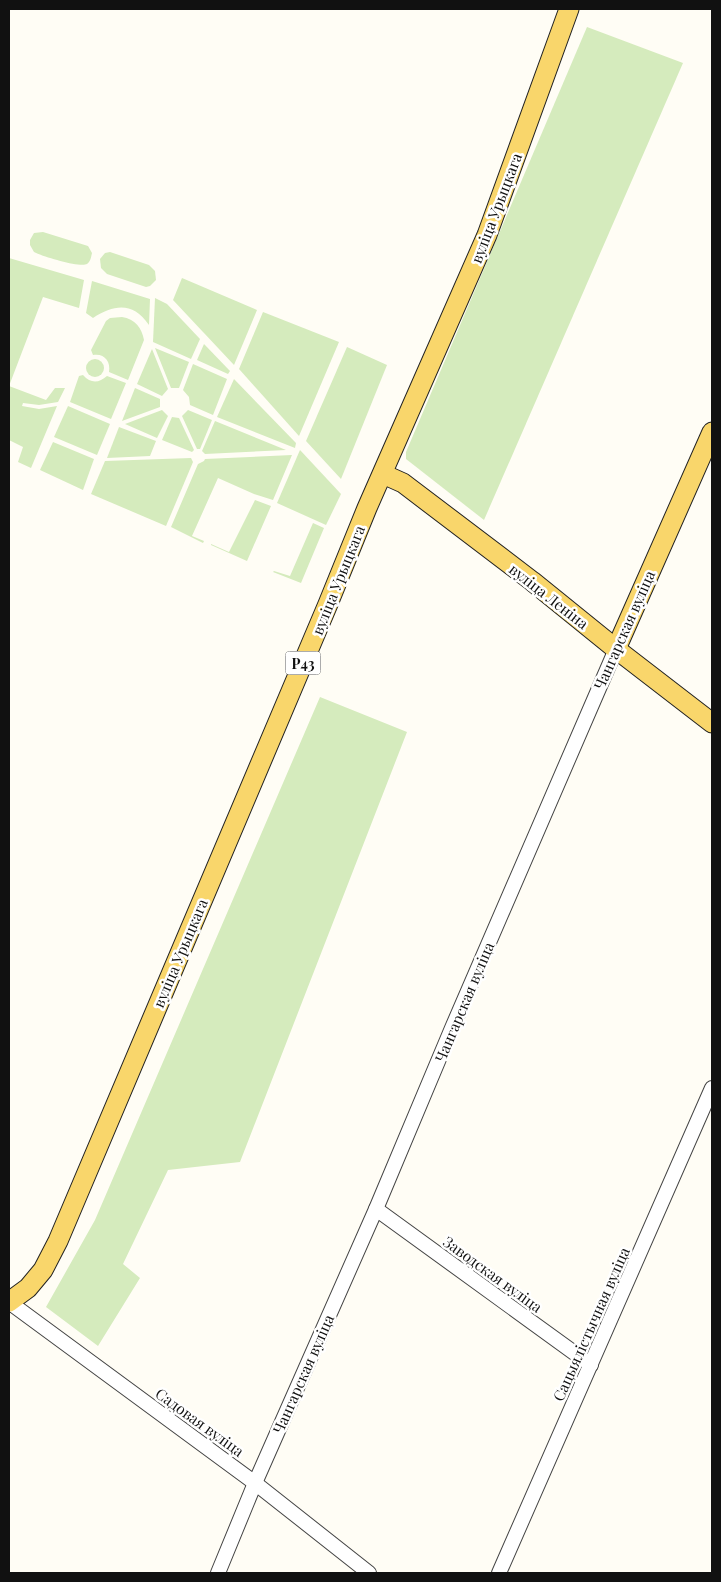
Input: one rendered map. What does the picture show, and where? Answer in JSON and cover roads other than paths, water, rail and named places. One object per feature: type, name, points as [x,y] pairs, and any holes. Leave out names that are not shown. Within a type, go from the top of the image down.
[{"type":"main road","name":"вуліца Урыцкага","points":[[9,1302],[28,1288],[43,1270],[58,1241],[383,474],[487,235],[569,9]]},
{"type":"main road","name":"Чангарская вуліца","points":[[616,649],[712,432]]},
{"type":"main road","name":"вуліца Леніна","points":[[383,474],[403,483],[532,581],[712,723]]},
{"type":"street","name":"Чангарская вуліца","points":[[218,1573],[255,1483],[376,1209],[616,649]]},
{"type":"street","name":"Сацыялістычная вуліца","points":[[499,1573],[712,1088]]},
{"type":"street","name":"Заводская вуліца","points":[[376,1209],[591,1365]]},
{"type":"street","name":"Садовая вуліца","points":[[9,1302],[255,1483],[369,1573]]}]
